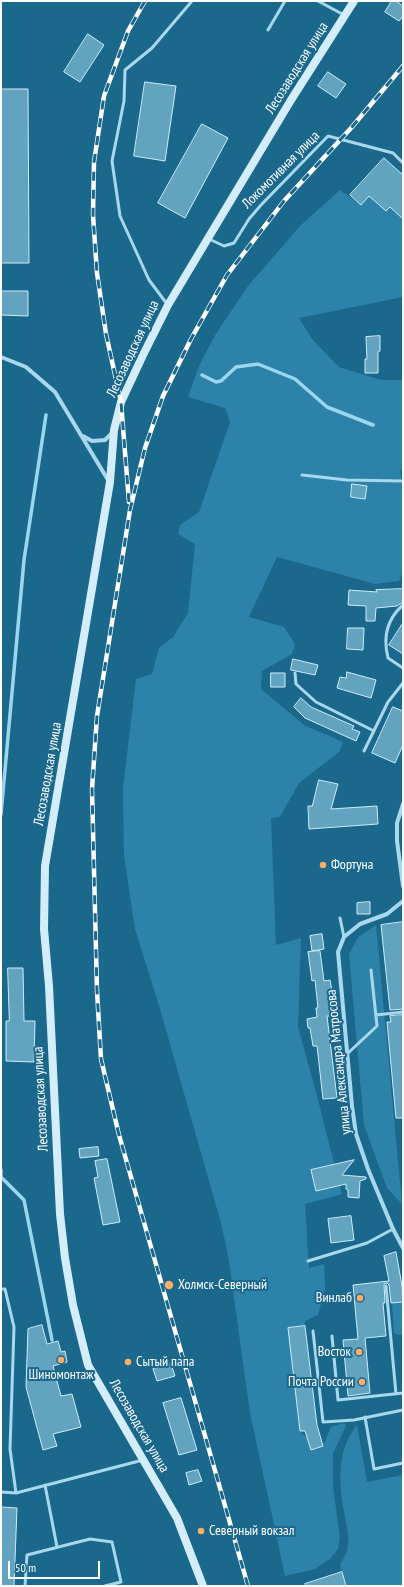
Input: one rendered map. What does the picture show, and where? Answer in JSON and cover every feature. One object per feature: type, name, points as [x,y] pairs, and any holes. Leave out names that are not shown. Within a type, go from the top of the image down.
[{"type":"main road","name":"Лесозаводская улица","points":[[203,1586],[177,1518],[88,1365],[73,1305],[65,1258],[60,1214],[44,929],[45,866],[110,482],[114,430],[121,402],[168,305],[291,100],[354,1]]},
{"type":"street","points":[[1,357],[26,367],[56,392],[110,482]]},
{"type":"street","points":[[82,436],[92,441],[105,440],[114,430]]},
{"type":"street","points":[[403,804],[397,823],[397,841],[403,886]]},
{"type":"street","points":[[344,937],[360,924],[387,914],[403,901]]},
{"type":"street","name":"улица Александра Матросова","points":[[344,937],[338,952],[352,1106],[356,1134],[368,1169],[393,1229],[403,1248]]},
{"type":"lane","points":[[168,305],[149,280],[120,216],[112,161],[124,101],[125,70],[152,48],[192,1]]},
{"type":"lane","points":[[268,30],[284,1]]},
{"type":"lane","points":[[318,1],[345,15]]},
{"type":"lane","name":"Локомотивная улица","points":[[208,238],[224,246],[234,243],[249,219],[261,204],[328,136],[393,153],[403,163]]},
{"type":"lane","points":[[302,474],[347,480],[403,481]]},
{"type":"lane","points":[[403,605],[396,611],[388,626],[386,649],[388,658],[403,668]]},
{"type":"lane","points":[[295,673],[296,684],[316,702],[374,731]]},
{"type":"lane","points":[[364,751],[388,702],[403,683]]},
{"type":"lane","points":[[340,918],[344,937]]},
{"type":"lane","points":[[347,1054],[377,1026],[371,970]]},
{"type":"lane","points":[[376,1015],[403,1012]]},
{"type":"lane","points":[[308,1261],[367,1243],[393,1229]]},
{"type":"lane","points":[[386,1286],[396,1394]]},
{"type":"lane","points":[[1,1289],[5,1289],[14,1327],[10,1449],[16,1493]]},
{"type":"lane","points":[[313,1331],[323,1422],[365,1417],[403,1410]]},
{"type":"lane","points":[[332,1336],[338,1400],[403,1393]]},
{"type":"lane","points":[[365,1417],[374,1468],[403,1463]]},
{"type":"lane","points":[[1,1492],[16,1493],[143,1460]]},
{"type":"lane","points":[[45,1485],[57,1547]]},
{"type":"lane","points":[[25,1586],[27,1555],[90,1539],[112,1542],[121,1582],[105,1586]]},
{"type":"shaded area","points":[[340,190],[361,205],[369,196],[386,211],[390,207],[403,219],[403,297],[299,318],[312,339],[339,367],[381,380],[403,380],[403,469],[400,471],[403,486],[403,571],[399,581],[375,584],[277,557],[249,617],[284,627],[295,644],[292,654],[262,671],[261,689],[304,725],[343,742],[339,752],[299,783],[280,817],[271,818],[276,945],[301,938],[298,1027],[342,1194],[305,1204],[309,1268],[324,1264],[325,1289],[318,1315],[305,1321],[305,1326],[288,1328],[300,1431],[307,1438],[311,1450],[323,1446],[331,1427],[344,1423],[346,1426],[333,1453],[333,1486],[340,1538],[338,1549],[330,1559],[315,1569],[285,1576],[250,1413],[228,1255],[221,1223],[160,1009],[135,929],[124,856],[123,788],[136,679],[152,674],[159,648],[173,637],[188,613],[195,544],[178,534],[180,525],[199,512],[230,422],[225,408],[188,397],[199,366],[215,335],[248,286],[300,226]]},
{"type":"shaded area","points":[[376,925],[402,1204],[387,1188],[364,1125],[349,954],[358,937]]},
{"type":"shaded area","points":[[403,1302],[403,1334],[398,1335],[394,1333],[392,1303]]},
{"type":"shaded area","points":[[357,1425],[367,1482],[403,1475],[403,1586],[346,1586],[340,1565],[347,1551],[348,1543],[341,1493],[340,1470],[345,1447]]},
{"type":"building","points":[[392,1],[396,1],[403,6],[403,16],[399,21],[385,12]]},
{"type":"building","points":[[88,34],[104,45],[80,82],[64,72]]},
{"type":"building","points":[[328,72],[346,84],[336,98],[318,86]]},
{"type":"building","points":[[145,82],[176,86],[165,161],[134,156]]},
{"type":"building","points":[[1,89],[28,89],[29,263],[1,263]]},
{"type":"building","points":[[202,124],[228,138],[185,218],[158,203]]},
{"type":"building","points":[[384,158],[403,175],[403,219],[390,207],[386,211],[369,196],[361,205],[350,195]]},
{"type":"building","points":[[1,291],[28,291],[28,316],[1,315]]},
{"type":"building","points":[[380,336],[378,373],[365,373],[365,359],[367,359],[366,337]]},
{"type":"building","points":[[352,484],[367,486],[365,499],[351,497]]},
{"type":"building","points":[[403,589],[403,602],[397,606],[376,608],[375,621],[366,621],[366,606],[348,605],[349,590],[377,592],[376,590]]},
{"type":"building","points":[[403,623],[403,654],[389,645]]},
{"type":"building","points":[[348,628],[364,628],[363,650],[347,649]]},
{"type":"building","points":[[293,659],[318,665],[315,675],[291,670]]},
{"type":"building","points":[[347,672],[376,680],[371,698],[337,688],[340,677],[346,678]]},
{"type":"building","points":[[271,673],[285,673],[285,687],[271,687]]},
{"type":"building","points":[[301,698],[311,707],[354,726],[352,729],[360,732],[356,741],[305,718],[294,707]]},
{"type":"building","points":[[393,707],[403,711],[403,745],[395,763],[372,753]]},
{"type":"building","points":[[319,780],[338,784],[331,809],[377,806],[378,824],[309,829],[308,806],[312,806]]},
{"type":"building","points":[[370,902],[370,914],[357,914],[357,903]]},
{"type":"building","points":[[403,922],[403,1009],[390,1010],[381,925]]},
{"type":"building","points":[[322,934],[324,949],[312,951],[310,936]]},
{"type":"building","points":[[320,951],[324,981],[330,980],[332,991],[329,991],[331,1016],[327,1016],[337,1098],[323,1099],[317,1046],[313,1046],[307,1019],[317,1017],[316,1008],[318,1008],[315,980],[312,981],[308,952]]},
{"type":"building","points":[[8,968],[23,968],[24,1021],[35,1021],[34,1062],[6,1061],[6,1021],[9,1021]]},
{"type":"building","points":[[403,1015],[403,1118],[396,1118],[387,1022],[391,1022],[390,1016]]},
{"type":"building","points":[[98,1147],[99,1156],[80,1158],[79,1149]]},
{"type":"building","points":[[107,1159],[120,1222],[103,1225],[94,1178],[98,1177],[95,1161]]},
{"type":"building","points":[[354,1160],[342,1175],[366,1177],[366,1179],[360,1181],[359,1198],[348,1197],[346,1184],[316,1191],[311,1170]]},
{"type":"building","points":[[351,1216],[354,1240],[331,1243],[328,1219]]},
{"type":"building","points":[[396,1252],[402,1286],[403,1302],[391,1303],[389,1285],[387,1283],[384,1284],[385,1303],[383,1303],[386,1336],[365,1338],[370,1393],[348,1396],[343,1340],[358,1339],[353,1285],[389,1281],[384,1256]]},
{"type":"building","points":[[42,1325],[47,1344],[58,1341],[61,1352],[65,1351],[67,1362],[53,1366],[61,1396],[72,1394],[81,1427],[53,1434],[57,1446],[43,1450],[26,1387],[28,1329]]},
{"type":"building","points":[[305,1326],[317,1425],[323,1446],[311,1450],[305,1431],[300,1431],[288,1328]]},
{"type":"building","points":[[171,1364],[175,1376],[157,1381],[153,1369]]},
{"type":"building","points":[[181,1398],[197,1450],[179,1455],[163,1403]]},
{"type":"building","points":[[198,1470],[202,1481],[189,1485],[186,1473]]},
{"type":"building","points":[[1,1507],[17,1508],[14,1586],[1,1586]]},
{"type":"building","points":[[342,1572],[346,1586],[306,1586],[305,1584]]},
{"type":"waterway","points":[[202,375],[216,382],[221,381],[236,367],[258,364],[295,379],[327,407],[373,425]]},
{"type":"waterway","points":[[1,814],[24,560],[46,415]]},
{"type":"waterway","points":[[1,1170],[1,1177],[24,1200],[52,1340]]},
{"type":"railway","points":[[129,502],[121,402],[106,334],[97,273],[93,215],[94,162],[104,96],[128,31],[145,1]]},
{"type":"railway","points":[[248,1586],[119,1135],[101,1059],[97,991],[92,789],[97,716],[130,510],[145,448],[163,396],[191,339],[227,275],[284,201],[352,127],[403,66]]},
{"type":"place","name":"Фортуна","points":[[323,865]]},
{"type":"place","name":"Холмск-Северный","points":[[169,1285]]},
{"type":"place","name":"Винлаб","points":[[360,1298]]},
{"type":"place","name":"Восток","points":[[359,1352]]},
{"type":"place","name":"Шиномонтаж","points":[[61,1360]]},
{"type":"place","name":"Сытый папа","points":[[128,1362]]},
{"type":"place","name":"Почта России","points":[[362,1382]]},
{"type":"place","name":"Северный вокзал","points":[[201,1531]]}]
